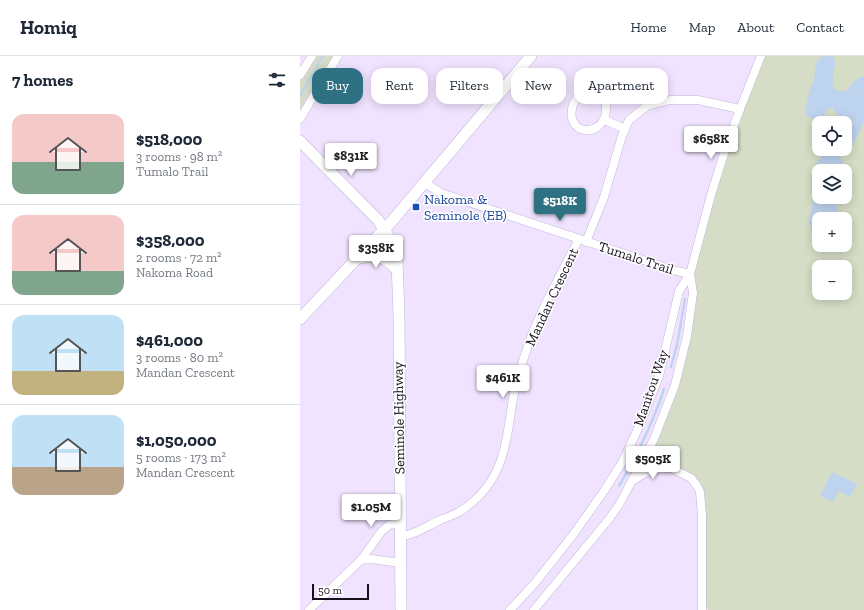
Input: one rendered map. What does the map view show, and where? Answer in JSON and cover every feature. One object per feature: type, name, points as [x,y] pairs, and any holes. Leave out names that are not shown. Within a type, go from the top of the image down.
[{"type":"street","points":[[300,75],[312,56]]},
{"type":"street","points":[[300,120],[338,56]]},
{"type":"street","points":[[300,319],[425,183],[531,56]]},
{"type":"street","name":"Manitou Way","points":[[510,610],[535,583],[573,535],[604,491],[623,461],[649,404],[659,376],[679,291],[690,274],[711,195],[740,109],[761,56]]},
{"type":"street","points":[[589,92],[604,98],[606,105],[604,120],[591,130],[585,130],[577,127],[574,124],[572,108],[578,97],[589,92]]},
{"type":"street","name":"Mandan Crescent","points":[[401,536],[410,535],[459,512],[484,490],[501,463],[508,439],[516,384],[530,341],[548,298],[582,240],[604,197],[622,136],[630,120],[647,106],[670,100],[698,100],[740,109]]},
{"type":"street","points":[[604,120],[625,129]]},
{"type":"street","name":"Seminole Highway","points":[[300,141],[378,220],[390,239],[395,253],[398,271],[401,610]]},
{"type":"street","name":"Tumalo Trail","points":[[425,183],[442,193],[673,270],[690,274]]},
{"type":"street","points":[[356,259],[366,256],[382,258],[389,261],[398,271]]},
{"type":"street","name":"Manitou Way","points":[[534,610],[609,519],[646,456],[675,385],[686,336],[693,293],[690,274]]},
{"type":"street","points":[[646,456],[692,478],[700,492],[702,523],[702,610]]},
{"type":"street","points":[[631,482],[642,474],[651,470],[672,468]]},
{"type":"street","points":[[309,610],[361,560],[381,532],[389,525],[400,522]]},
{"type":"street","points":[[361,560],[372,559],[401,563]]},
{"type":"green space","points":[[314,56],[333,56],[326,68],[312,68],[312,90],[300,109],[300,80]]},
{"type":"green space","points":[[761,56],[864,56],[864,610],[708,610],[702,596],[697,486],[646,456],[654,439],[687,336],[690,274],[701,231]]},
{"type":"water","points":[[824,56],[833,56],[835,64],[833,83],[834,88],[838,91],[845,91],[856,80],[864,76],[864,119],[857,137],[852,144],[852,116],[838,116],[832,108],[828,109],[824,116],[812,116],[812,118],[808,117],[805,112],[814,79],[816,64],[819,59]]},
{"type":"water","points":[[823,156],[838,156],[843,161],[842,164],[816,164]]},
{"type":"water","points":[[812,177],[812,194],[811,188]]},
{"type":"water","points":[[813,204],[836,204],[838,212],[812,212],[812,229],[810,219]]},
{"type":"water","points":[[832,472],[857,484],[850,497],[839,491],[833,502],[820,496]]},
{"type":"waterway","points":[[300,96],[323,56]]},
{"type":"waterway","points":[[671,367],[677,345],[685,299]]},
{"type":"waterway","points":[[619,486],[644,439],[664,389]]},
{"type":"place","name":"Nakoma & Seminole (EB)","points":[[416,207]]}]
